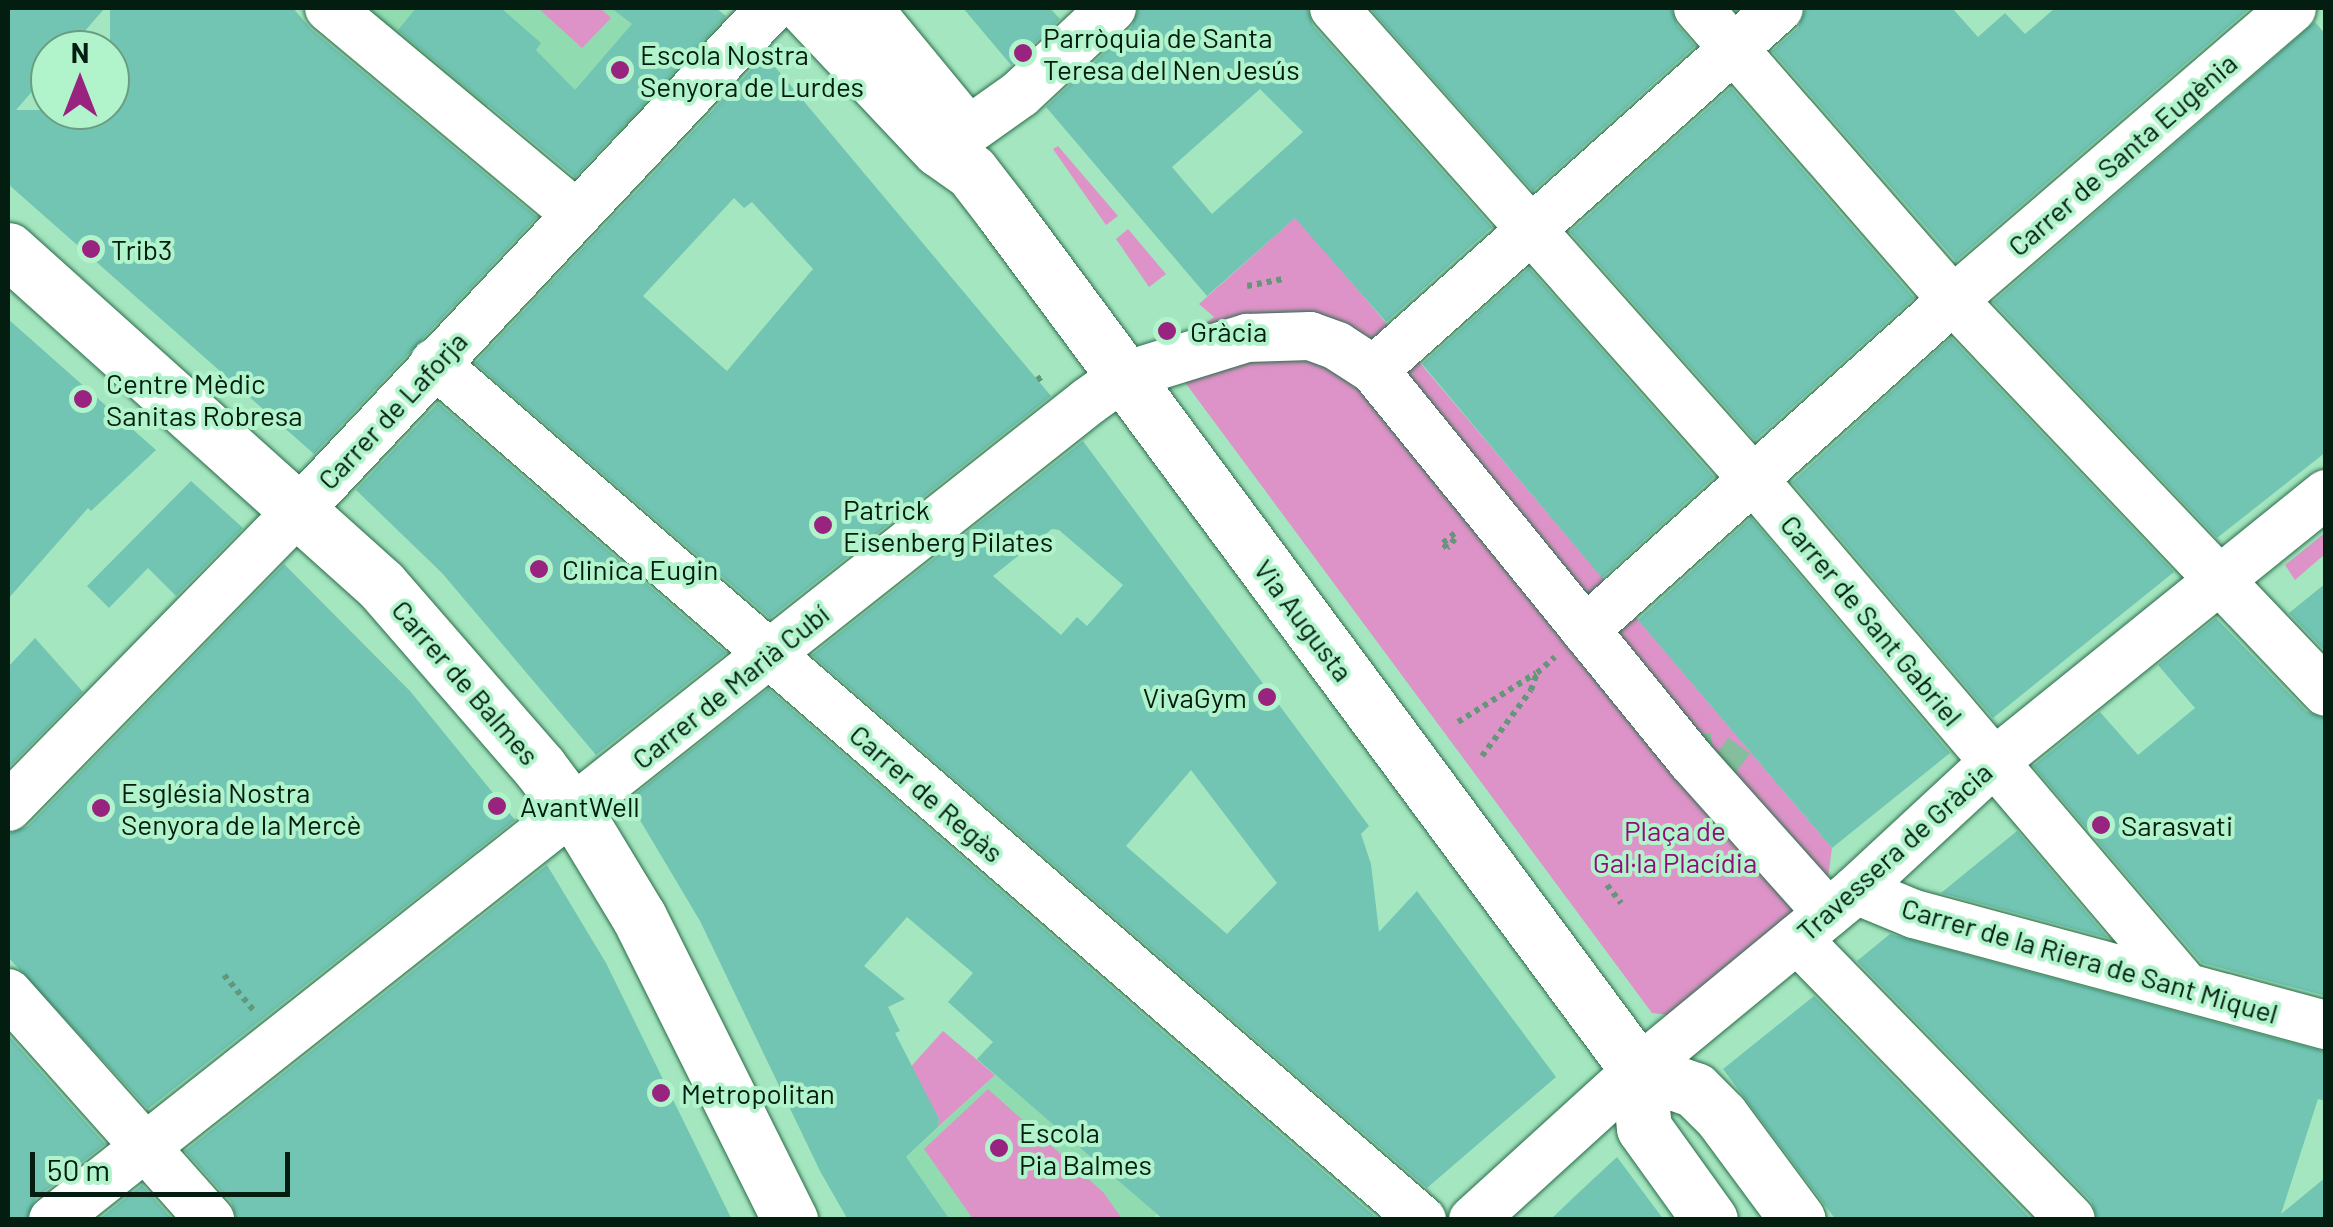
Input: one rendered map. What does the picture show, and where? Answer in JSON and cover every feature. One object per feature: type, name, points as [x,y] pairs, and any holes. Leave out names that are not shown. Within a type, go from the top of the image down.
[{"type":"main road","name":"Via Augusta","points":[[806,8],[939,149],[968,152]]},
{"type":"main road","name":"Via Augusta","points":[[862,8],[1124,376],[1638,1070]]},
{"type":"main road","name":"Carrer de Balmes","points":[[8,250],[300,509],[442,651],[573,812],[639,917],[790,1220]]},
{"type":"main road","points":[[1710,1220],[1644,1128],[1638,1070],[1695,1090],[1721,1116],[1798,1220]]},
{"type":"street","points":[[330,8],[574,213]]},
{"type":"street","name":"Carrer de Laforja","points":[[8,807],[300,509],[574,213],[771,8]]},
{"type":"street","points":[[968,152],[1020,94],[1112,8]]},
{"type":"street","name":"Carrer de Sant Gabriel","points":[[1334,8],[1754,480],[2186,988]]},
{"type":"street","points":[[1698,8],[1952,300],[2326,692]]},
{"type":"street","points":[[1124,376],[1267,335],[1310,336],[1337,346],[1360,366],[1531,231],[1779,8]]},
{"type":"street","name":"Carrer de Santa Eugènia","points":[[1585,630],[1952,300],[2292,8]]},
{"type":"street","points":[[1374,358],[1692,762],[1838,909]]},
{"type":"street","name":"Carrer de Regàs","points":[[434,364],[1422,1220]]},
{"type":"street","name":"Carrer de Marià Cubí","points":[[53,1220],[767,656],[888,573],[1016,471],[1124,376]]},
{"type":"street","name":"Travessera de Gràcia","points":[[1482,1216],[1638,1070],[1838,909],[1994,762],[2326,494]]},
{"type":"street","points":[[1736,773],[1799,845],[1838,909],[2071,1220]]},
{"type":"street","name":"Carrer de la Riera de Sant Miquel","points":[[1838,909],[2186,988],[2326,1026]]},
{"type":"street","points":[[8,993],[210,1220]]},
{"type":"path","points":[[1247,286],[1284,280]]},
{"type":"path","points":[[1458,722],[1537,673],[1585,630]]},
{"type":"path","points":[[1482,756],[1531,690],[1537,673]]},
{"type":"path","points":[[1606,884],[1621,903]]},
{"type":"path","points":[[224,975],[267,1026]]},
{"type":"shaded area","name":"Escola Nostra Senyora de Lurdes","points":[[356,8],[716,8],[726,20],[724,27],[621,139],[536,50],[481,113]]},
{"type":"shaded area","name":"Escola Pia Balmes","points":[[995,1075],[1158,1213],[1151,1220],[848,1220],[845,1214]]},
{"type":"green space","points":[[538,8],[600,8],[611,18],[582,48]]},
{"type":"green space","points":[[1058,146],[1118,216],[1106,225],[1053,149]]},
{"type":"green space","name":"Plaça de Gal·la Placídia","points":[[1296,217],[1832,848],[1827,885],[1668,1015],[1652,1013],[1164,354],[1214,317],[1199,304]]},
{"type":"green space","points":[[1128,229],[1166,274],[1149,287],[1116,239]]},
{"type":"green space","points":[[2325,533],[2325,554],[2295,580],[2285,565]]},
{"type":"green space","points":[[943,1031],[995,1075],[938,1127],[939,1119],[914,1074],[907,1071]]},
{"type":"green space","points":[[988,1089],[1104,1193],[1122,1219],[973,1219],[924,1149]]},
{"type":"building","points":[[8,8],[105,8],[86,30],[30,30],[30,94],[16,110],[30,110],[30,130],[130,130],[130,30],[110,30],[110,8],[293,8],[311,29],[537,217],[314,454],[8,184]]},
{"type":"building","name":"Escola Nostra Senyora de Lurdes","points":[[416,8],[501,8],[541,43],[536,50],[575,90],[632,24],[611,8],[716,8],[726,16],[575,177],[398,30]]},
{"type":"building","name":"Parròquia de Santa Teresa del Nen Jesús","points":[[963,8],[1050,8],[1060,19],[1011,65]]},
{"type":"building","points":[[1139,8],[1307,8],[1313,26],[1492,227],[1386,322],[1295,218],[1207,296],[1046,107],[1131,28]],"holes":[[[1260,89],[1303,132],[1212,214],[1172,167]]]},
{"type":"building","points":[[1370,8],[1671,8],[1677,25],[1695,46],[1533,191]]},
{"type":"building","points":[[1806,8],[1952,8],[1978,37],[2005,13],[2025,34],[2055,8],[2250,8],[1956,261],[1772,51],[1798,28]]},
{"type":"building","points":[[2315,22],[2326,35],[2326,452],[2217,538],[1993,302]]},
{"type":"building","points":[[765,55],[1051,396],[770,618],[475,363]],"holes":[[[734,198],[744,208],[752,202],[813,269],[727,371],[643,296]]]},
{"type":"building","points":[[1731,88],[1914,298],[1755,440],[1570,232]]},
{"type":"building","points":[[1529,268],[1714,477],[1602,578],[1422,364]]},
{"type":"building","points":[[8,319],[156,450],[91,511],[88,508],[8,599]]},
{"type":"building","points":[[1951,338],[2174,572],[1993,718],[1792,482]]},
{"type":"building","points":[[438,403],[726,653],[596,755],[442,573],[356,490]]},
{"type":"building","points":[[1083,441],[1369,826],[1361,834],[1371,864],[1379,932],[1417,891],[1556,1077],[1427,1188],[812,655]],"holes":[[[1052,529],[1059,530],[1123,585],[1087,626],[1077,617],[1061,635],[993,576]],[[1191,770],[1277,883],[1227,934],[1126,846]]]},
{"type":"building","points":[[191,481],[243,528],[176,596],[148,568],[109,608],[87,586]]},
{"type":"building","points":[[1751,518],[1950,753],[1832,848],[1638,620]]},
{"type":"building","points":[[284,564],[410,691],[515,820],[148,1109],[8,957],[8,834],[28,826]]},
{"type":"building","points":[[2326,583],[2326,652],[2289,613]]},
{"type":"building","points":[[2216,618],[2306,711],[2326,719],[2326,996],[2202,963],[2033,766],[2100,712],[2138,755],[2195,708],[2158,665]]},
{"type":"building","points":[[35,638],[83,692],[8,768],[8,667]]},
{"type":"building","points":[[768,689],[1379,1220],[1164,1220],[977,1059],[993,1042],[948,1002],[973,973],[907,917],[864,966],[905,999],[888,1007],[900,1031],[895,1033],[939,1119],[938,1127],[906,1157],[950,1220],[848,1220],[820,1171],[700,921],[628,800]]},
{"type":"building","points":[[2017,831],[2108,938],[1941,893]]},
{"type":"building","points":[[547,865],[606,963],[732,1220],[237,1220],[231,1202],[185,1151]]},
{"type":"building","points":[[1890,934],[2326,1052],[2326,1101],[2318,1099],[2281,1214],[2326,1177],[2326,1220],[2098,1220],[2091,1201],[1857,961]]},
{"type":"building","points":[[1814,996],[2032,1220],[1836,1220],[1723,1069]]},
{"type":"building","points":[[8,1035],[105,1144],[36,1198],[26,1220],[8,1220]]},
{"type":"building","points":[[1617,1157],[1664,1220],[1550,1220],[1574,1197]]},
{"type":"building","points":[[142,1185],[173,1220],[98,1220]]},
{"type":"tunnel","points":[[1687,765],[1714,757],[1736,773]]},
{"type":"place","name":"Parròquia de Santa Teresa del Nen Jesús","points":[[1023,53]]},
{"type":"place","name":"Escola Nostra Senyora de Lurdes","points":[[620,70]]},
{"type":"place","name":"Trib3","points":[[91,249]]},
{"type":"place","name":"Gràcia","points":[[1167,331]]},
{"type":"place","name":"Centre Mèdic Sanitas Robresa","points":[[83,399]]},
{"type":"place","name":"Patrick Eisenberg Pilates","points":[[823,525]]},
{"type":"place","name":"Clinica Eugin","points":[[539,569]]},
{"type":"place","name":"VivaGym","points":[[1267,697]]},
{"type":"place","name":"AvantWell","points":[[497,806]]},
{"type":"place","name":"Església Nostra Senyora de la Mercè","points":[[101,808]]},
{"type":"place","name":"Sarasvati","points":[[2101,825]]},
{"type":"place","name":"Metropolitan","points":[[661,1093]]},
{"type":"place","name":"Escola Pia Balmes","points":[[999,1148]]}]
